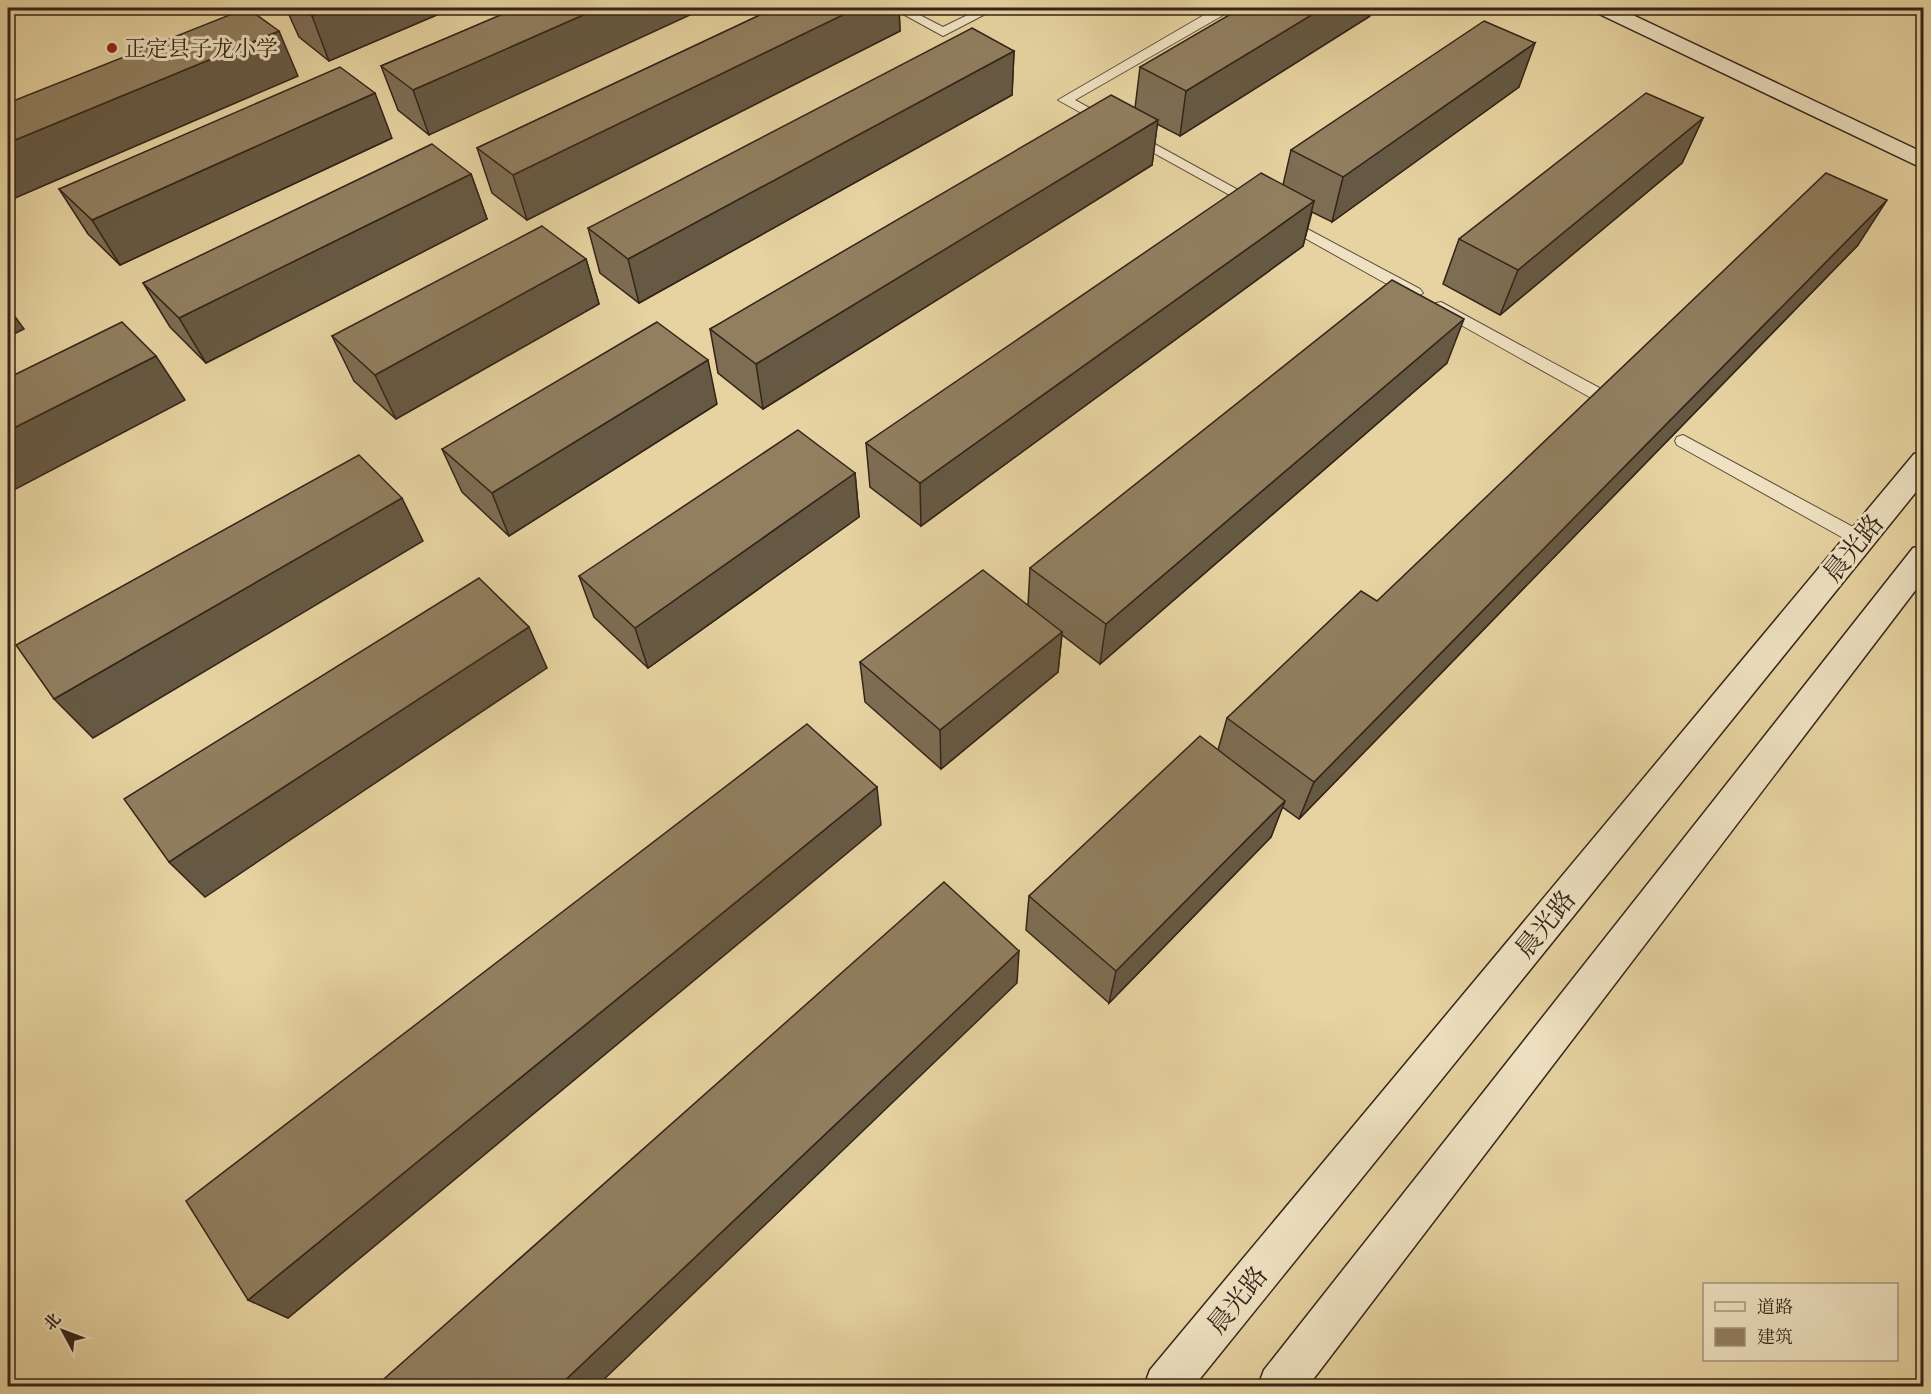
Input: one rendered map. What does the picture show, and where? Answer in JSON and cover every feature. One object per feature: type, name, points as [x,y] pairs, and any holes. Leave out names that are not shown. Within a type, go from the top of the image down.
[{"type":"main road","points":[[1602,8],[1923,162]]},
{"type":"main road","name":"晨光路","points":[[1166,1386],[1923,461]]},
{"type":"main road","points":[[1280,1386],[1923,556]]},
{"type":"lane","points":[[898,8],[943,32],[991,8]]},
{"type":"lane","points":[[1222,8],[1221,11],[1065,100],[1599,394]]},
{"type":"lane","points":[[1683,441],[1860,539]]},
{"type":"building","points":[[247,8],[279,31],[8,143],[8,103]]},
{"type":"building","points":[[300,8],[333,8],[312,16]]},
{"type":"building","points":[[517,8],[599,8],[413,90],[381,66]]},
{"type":"building","points":[[775,8],[857,8],[513,175],[477,148]]},
{"type":"building","points":[[1241,8],[1323,8],[1186,91],[1140,67]]},
{"type":"building","points":[[1484,21],[1535,43],[1343,177],[1291,150]]},
{"type":"building","points":[[972,28],[1014,51],[628,259],[588,228]]},
{"type":"building","points":[[340,67],[375,93],[92,220],[59,189]]},
{"type":"building","points":[[1646,93],[1703,118],[1518,270],[1459,239]]},
{"type":"building","points":[[1111,95],[1158,120],[756,364],[710,329]]},
{"type":"building","points":[[432,144],[471,174],[179,318],[143,283]]},
{"type":"building","points":[[1261,173],[1314,201],[920,483],[866,443]]},
{"type":"building","points":[[1826,173],[1887,200],[1314,782],[1227,718],[1361,591],[1377,601]]},
{"type":"building","points":[[542,226],[586,259],[375,375],[332,336]]},
{"type":"building","points":[[1392,280],[1464,319],[1106,624],[1030,568]]},
{"type":"building","points":[[122,322],[156,356],[8,431],[8,378]]},
{"type":"building","points":[[657,322],[708,360],[492,493],[442,449]]},
{"type":"building","points":[[798,430],[855,473],[635,628],[579,576]]},
{"type":"building","points":[[359,455],[402,498],[54,699],[16,645]]},
{"type":"building","points":[[983,570],[1062,632],[940,730],[860,662]]},
{"type":"building","points":[[479,578],[529,627],[169,862],[124,799]]},
{"type":"building","points":[[807,724],[877,787],[248,1300],[186,1201]]},
{"type":"building","points":[[1200,736],[1285,801],[1116,971],[1029,896]]},
{"type":"building","points":[[944,882],[1019,951],[559,1386],[376,1386]]},
{"type":"place","name":"正定县子龙小学","points":[[112,48]]}]
